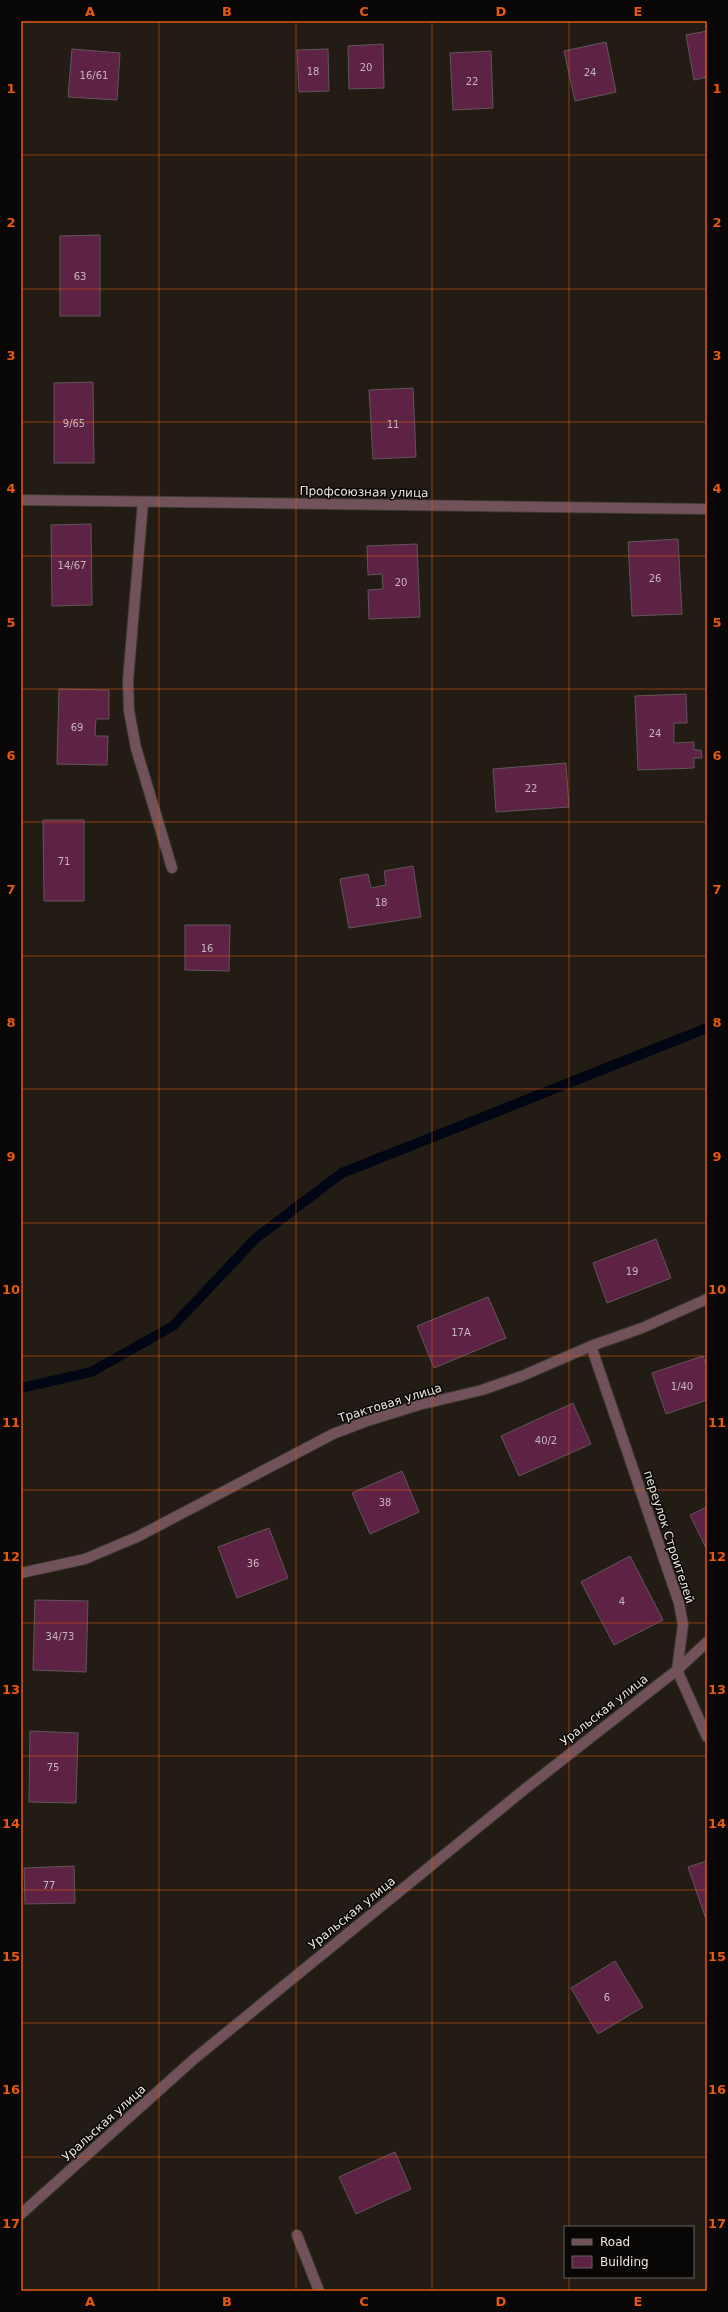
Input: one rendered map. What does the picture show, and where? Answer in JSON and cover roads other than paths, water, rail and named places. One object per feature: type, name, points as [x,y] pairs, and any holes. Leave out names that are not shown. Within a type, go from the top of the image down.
[{"type":"street","name":"Профсоюзная улица","points":[[21,500],[707,509]]},
{"type":"street","points":[[142,502],[128,681],[129,711],[136,748],[172,868]]},
{"type":"street","name":"Трактовая улица","points":[[21,1573],[85,1559],[137,1537],[333,1434],[360,1423],[419,1405],[482,1390],[522,1376],[591,1346],[642,1328],[707,1299]]},
{"type":"street","name":"переулок Строителей","points":[[591,1346],[679,1603],[683,1625],[677,1670]]},
{"type":"street","name":"Уральская улица","points":[[21,2214],[194,2059],[525,1789],[677,1670],[707,1642]]},
{"type":"street","points":[[677,1670],[707,1737]]},
{"type":"street","points":[[297,2236],[319,2291]]},
{"type":"waterway","points":[[21,1388],[91,1372],[173,1326],[256,1238],[342,1173],[707,1028]]}]
